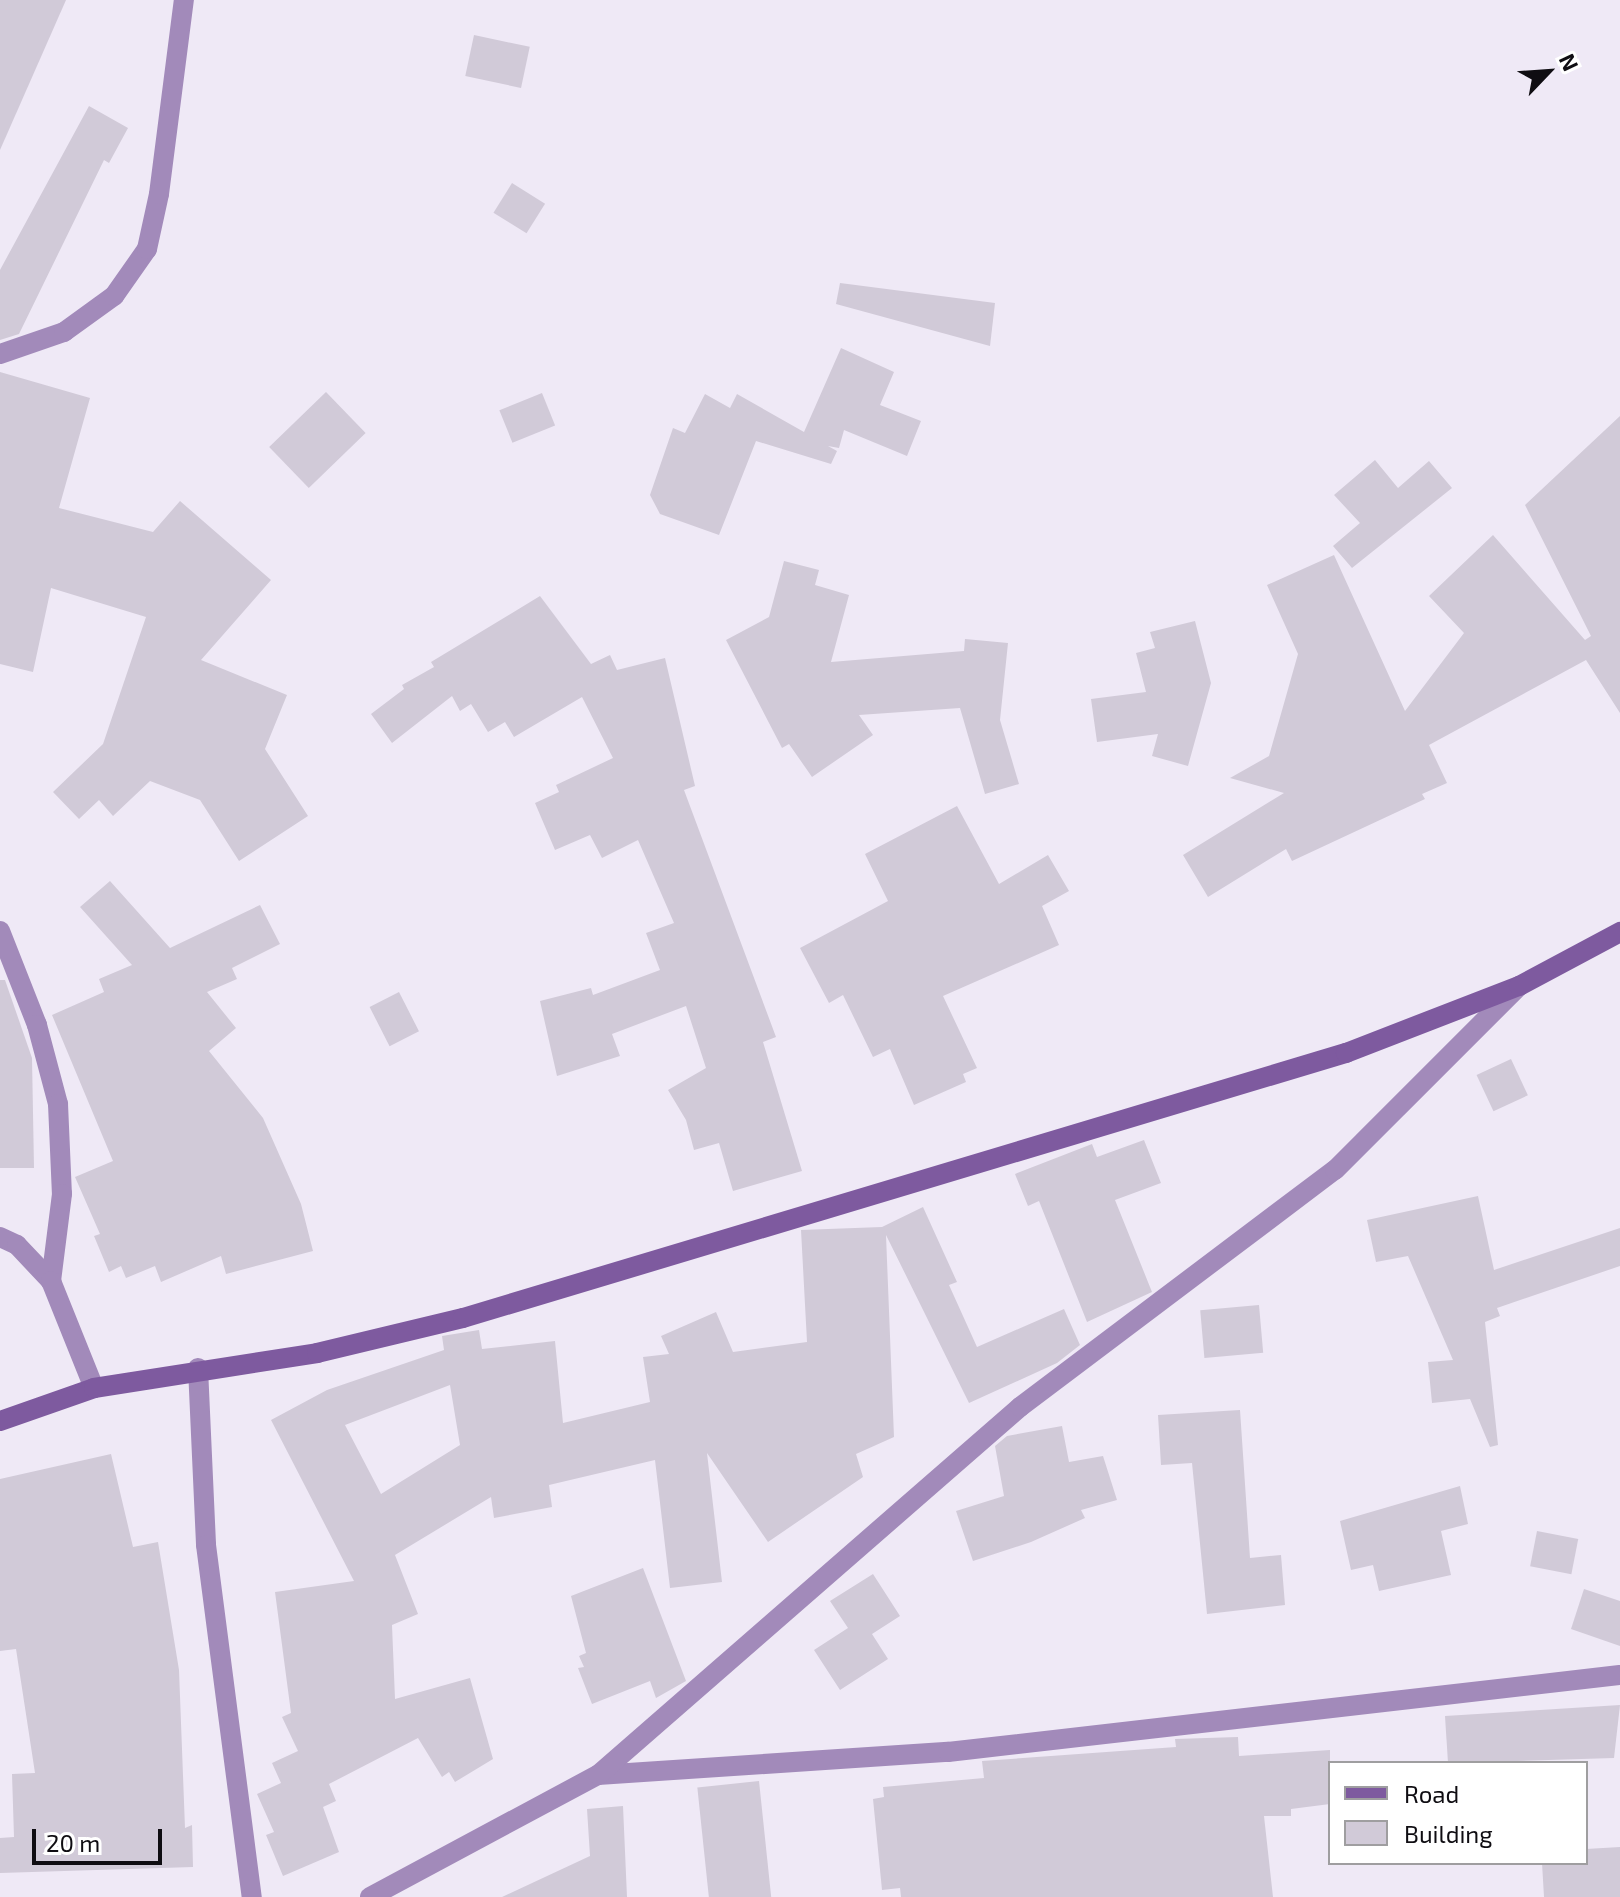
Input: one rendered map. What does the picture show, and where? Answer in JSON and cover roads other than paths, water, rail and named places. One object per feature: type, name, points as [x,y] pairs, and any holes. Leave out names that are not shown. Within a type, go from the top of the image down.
[{"type":"main road","points":[[0,1421],[94,1388],[198,1368],[317,1353],[463,1318],[1346,1053],[1519,986],[1620,932]]},
{"type":"street","points":[[0,354],[64,332],[114,296],[147,249],[159,194],[184,0]]},
{"type":"street","points":[[0,931],[37,1025],[58,1104],[62,1194],[51,1281]]},
{"type":"street","points":[[370,1897],[598,1775],[1020,1407],[1335,1170],[1519,986]]},
{"type":"street","points":[[0,1237],[17,1245],[51,1281],[94,1388]]},
{"type":"street","points":[[198,1368],[206,1545],[252,1897]]},
{"type":"street","points":[[598,1775],[948,1752],[1620,1675]]}]
